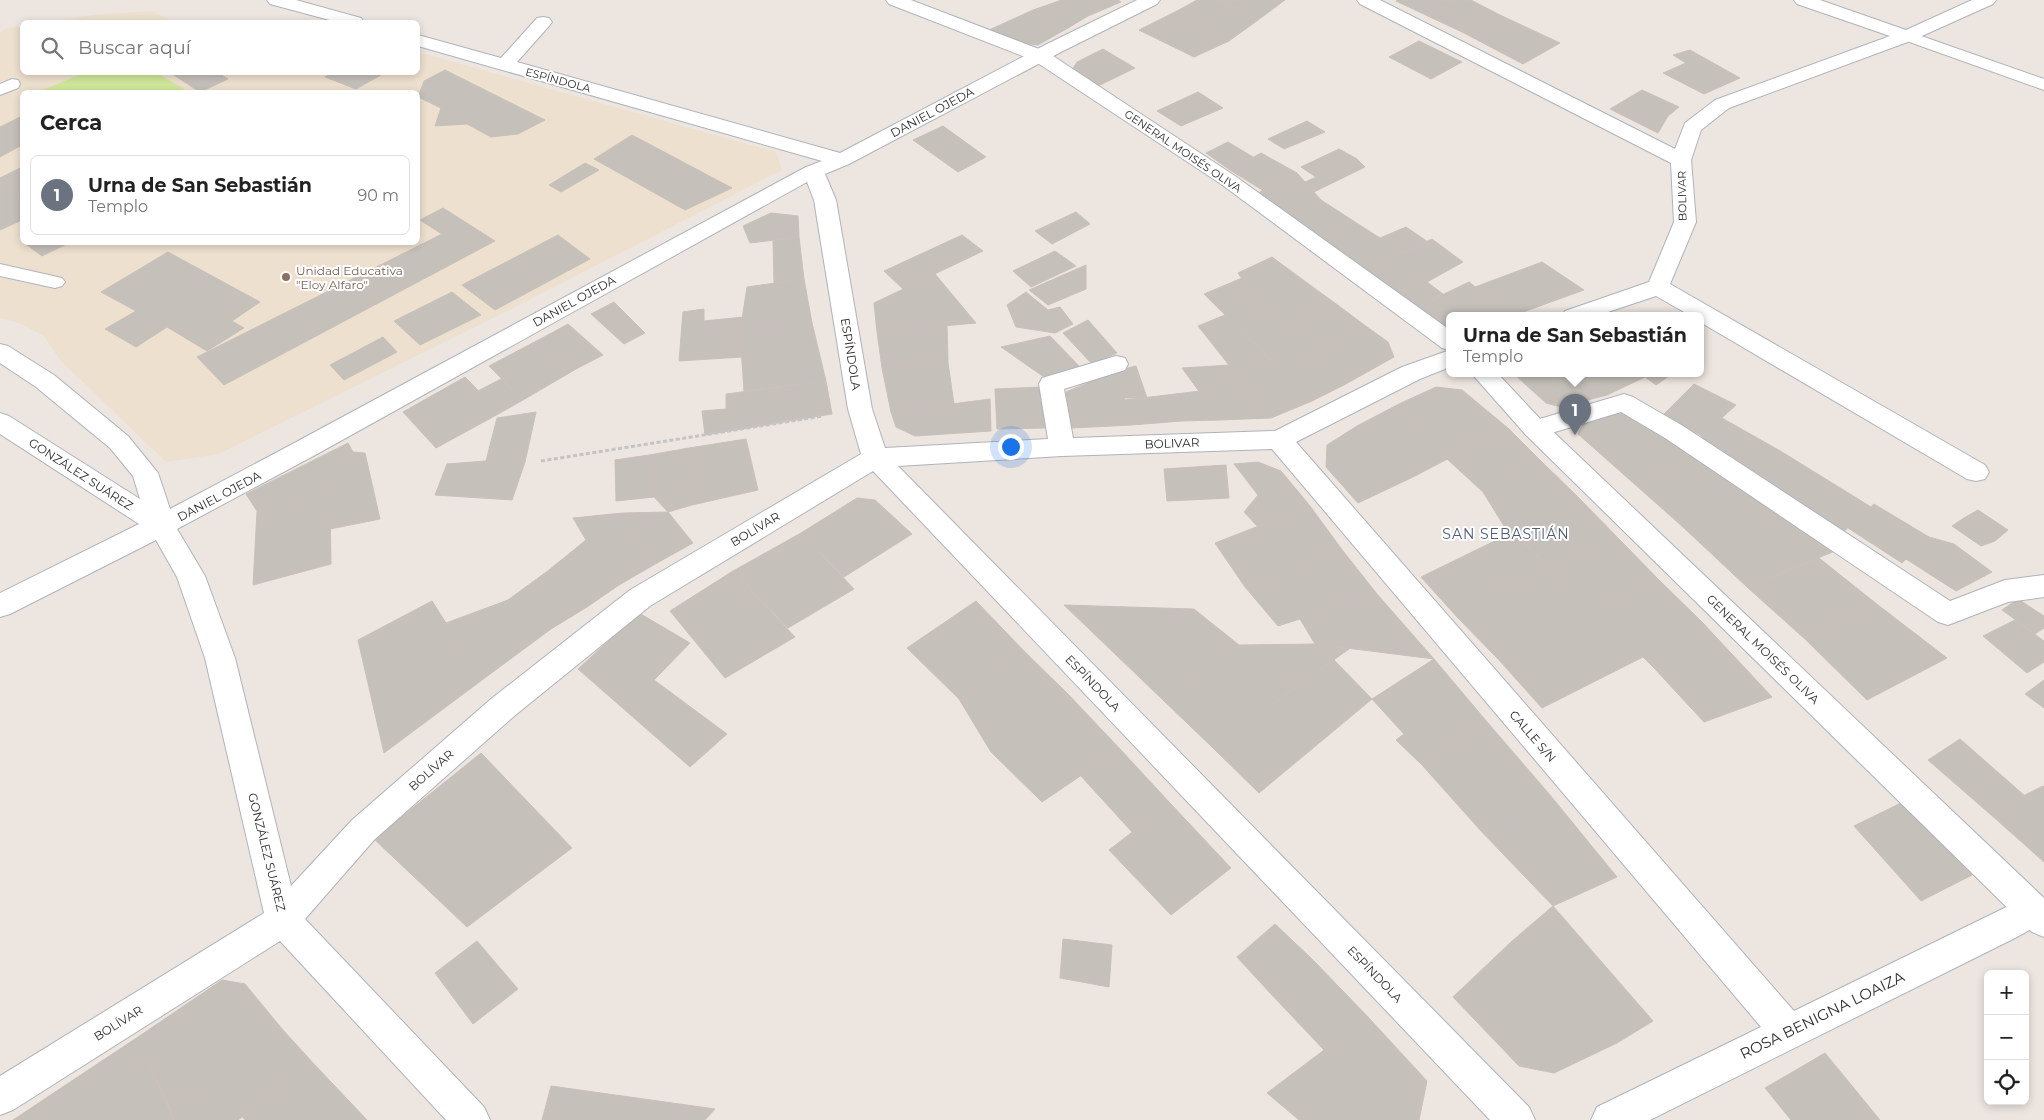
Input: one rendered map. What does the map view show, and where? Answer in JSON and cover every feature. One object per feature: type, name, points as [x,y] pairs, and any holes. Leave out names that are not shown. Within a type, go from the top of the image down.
[{"type":"street","points":[[276,0],[348,20]]},
{"type":"street","name":"GENERAL MOISÉS OLIVA","points":[[895,0],[1040,56],[1228,180],[1446,339]]},
{"type":"street","name":"DANIEL OJEDA","points":[[0,606],[162,526],[813,171],[842,160],[1151,0]]},
{"type":"street","points":[[1366,0],[1681,160]]},
{"type":"street","points":[[1803,0],[1907,36]]},
{"type":"street","name":"BOLIVAR","points":[[1658,287],[1684,222],[1681,160],[1692,126],[1722,104],[1907,36],[1987,0]]},
{"type":"street","points":[[504,65],[543,22]]},
{"type":"street","name":"ESPÍNDOLA","points":[[420,41],[842,160]]},
{"type":"street","name":"ESPÍNDOLA","points":[[813,171],[825,200],[860,409],[874,458],[1516,1120]]},
{"type":"street","points":[[1584,312],[1658,287],[1701,312]]},
{"type":"street","points":[[1704,314],[1976,472]]},
{"type":"street","name":"GONZÁLEZ SUÁREZ","points":[[0,352],[45,381],[119,442],[145,473],[162,526],[192,576],[220,658],[283,920],[471,1120]]},
{"type":"street","name":"BOLIVAR","points":[[874,458],[1062,447],[1279,440],[1411,373],[1446,360]]},
{"type":"street","points":[[1062,447],[1052,384],[1116,364]]},
{"type":"street","name":"GENERAL MOISÉS OLIVA","points":[[1487,377],[1535,429],[2039,916]]},
{"type":"street","points":[[1535,429],[1624,403],[1674,432],[1948,614],[2005,591],[2044,586]]},
{"type":"street","name":"GONZÁLEZ SUÁREZ","points":[[0,422],[162,526]]},
{"type":"street","name":"CALLE S/N","points":[[1279,440],[1788,1032]]},
{"type":"street","name":"BOLÍVAR","points":[[0,1097],[283,920],[363,830],[502,708],[640,598],[874,458]]},
{"type":"street","name":"ROSA BENIGNA LOAIZA","points":[[1610,1120],[2003,927],[2039,916]]},
{"type":"lane","points":[[1907,36],[2044,85]]},
{"type":"lane","points":[[0,270],[55,282]]},
{"type":"path","points":[[541,461],[860,409]]},
{"type":"shaded area","points":[[152,11],[170,20],[60,20],[93,15]]},
{"type":"shaded area","name":"Unidad Educativa \"Eloy Alfaro\"","points":[[20,26],[20,75],[420,75],[420,53],[776,152],[782,170],[521,304],[219,454],[166,462],[60,360],[44,336],[19,323],[0,318],[0,33],[5,29]]},
{"type":"green space","points":[[78,75],[160,75],[186,90],[43,90]]},
{"type":"building","points":[[1118,0],[1121,2],[1088,16],[1059,1]]},
{"type":"building","points":[[1197,0],[1218,0],[1258,20],[1229,41],[1175,12]]},
{"type":"building","points":[[1218,0],[1285,0],[1258,20]]},
{"type":"building","points":[[1457,0],[1428,16],[1396,1]]},
{"type":"building","points":[[1457,0],[1471,0],[1500,15],[1464,33],[1428,16]]},
{"type":"building","points":[[1059,1],[1088,16],[1068,28],[1033,10]]},
{"type":"building","points":[[1033,10],[1068,28],[1038,45],[1022,43],[987,31]]},
{"type":"building","points":[[1175,12],[1229,41],[1194,57],[1139,30]]},
{"type":"building","points":[[1500,15],[1560,43],[1523,64],[1464,33]]},
{"type":"building","points":[[1419,41],[1462,62],[1431,79],[1389,57]]},
{"type":"building","points":[[1103,49],[1135,68],[1098,86],[1072,70],[1077,62]]},
{"type":"building","points":[[1690,50],[1740,78],[1704,94],[1663,73],[1686,63],[1673,55]]},
{"type":"building","points":[[445,70],[545,120],[518,134],[491,137],[467,124],[435,126],[441,108],[420,98],[424,81]]},
{"type":"building","points":[[174,75],[222,75],[228,79],[204,90],[197,90]]},
{"type":"building","points":[[329,75],[381,75],[356,89],[325,77]]},
{"type":"building","points":[[1642,90],[1679,107],[1668,116],[1658,133],[1610,109]]},
{"type":"building","points":[[1198,92],[1223,108],[1181,126],[1157,111]]},
{"type":"building","points":[[20,117],[20,146],[0,157],[0,127]]},
{"type":"building","points":[[1307,121],[1325,132],[1284,149],[1268,139]]},
{"type":"building","points":[[943,126],[986,157],[958,172],[913,140]]},
{"type":"building","points":[[632,135],[732,188],[685,210],[594,159]]},
{"type":"building","points":[[1228,142],[1253,157],[1230,170],[1206,153]]},
{"type":"building","points":[[1339,149],[1357,159],[1316,177],[1301,167]]},
{"type":"building","points":[[1261,153],[1297,173],[1264,191],[1230,170]]},
{"type":"building","points":[[1357,159],[1365,167],[1314,192],[1305,182]]},
{"type":"building","points":[[585,163],[599,170],[561,192],[549,185]]},
{"type":"building","points":[[20,168],[20,221],[0,230],[0,178]]},
{"type":"building","points":[[1297,173],[1321,200],[1288,217],[1256,194]]},
{"type":"building","points":[[1321,200],[1355,222],[1319,238],[1288,217]]},
{"type":"building","points":[[443,208],[495,241],[224,385],[197,357],[442,234],[420,220]]},
{"type":"building","points":[[1076,212],[1090,224],[1052,244],[1035,231]]},
{"type":"building","points":[[771,213],[798,216],[799,237],[750,243],[743,226]]},
{"type":"building","points":[[1355,222],[1380,238],[1406,227],[1428,242],[1365,270],[1319,238]]},
{"type":"building","points":[[558,235],[590,259],[495,310],[462,285]]},
{"type":"building","points":[[962,235],[983,251],[903,289],[884,271]]},
{"type":"building","points":[[799,237],[804,279],[774,283],[773,241]]},
{"type":"building","points":[[1432,239],[1463,262],[1427,282],[1398,294],[1365,270]]},
{"type":"building","points":[[27,245],[65,245],[42,256]]},
{"type":"building","points":[[1055,251],[1076,266],[1031,287],[1013,271]]},
{"type":"building","points":[[168,252],[260,302],[232,321],[244,328],[207,351],[167,327],[136,347],[105,329],[136,311],[101,292]]},
{"type":"building","points":[[1272,257],[1310,285],[1263,309],[1238,273]]},
{"type":"building","points":[[1542,262],[1584,290],[1523,312],[1507,312],[1475,287]]},
{"type":"building","points":[[1086,265],[1086,289],[1048,305],[1029,290]]},
{"type":"building","points":[[935,274],[976,323],[877,332],[874,303]]},
{"type":"building","points":[[1242,278],[1263,309],[1344,385],[1312,401],[1204,294]]},
{"type":"building","points":[[804,279],[812,323],[740,332],[747,287]]},
{"type":"building","points":[[1427,282],[1443,294],[1415,308],[1398,294]]},
{"type":"building","points":[[1469,282],[1507,312],[1446,312],[1446,327],[1415,308]]},
{"type":"building","points":[[1310,285],[1339,306],[1285,330],[1263,309]]},
{"type":"building","points":[[452,292],[481,315],[420,345],[394,321]]},
{"type":"building","points":[[1026,292],[1048,310],[1060,307],[1073,324],[1055,333],[1016,327],[1007,305]]},
{"type":"building","points":[[614,302],[645,333],[624,344],[591,314]]},
{"type":"building","points":[[1339,306],[1367,327],[1312,355],[1285,330]]},
{"type":"building","points":[[704,309],[704,321],[743,317],[740,332],[742,357],[679,361],[683,312]]},
{"type":"building","points":[[1225,315],[1312,401],[1271,418],[1198,326]]},
{"type":"building","points":[[1088,320],[1117,353],[1092,364],[1063,333]]},
{"type":"building","points":[[812,323],[826,381],[744,391],[740,332]]},
{"type":"building","points":[[568,324],[603,355],[576,369],[546,336]]},
{"type":"building","points":[[947,325],[948,363],[882,368],[877,332]]},
{"type":"building","points":[[1367,327],[1388,342],[1394,357],[1344,385],[1312,355]]},
{"type":"building","points":[[546,336],[576,369],[523,400],[489,366]]},
{"type":"building","points":[[1050,336],[1079,366],[1044,377],[1001,347]]},
{"type":"building","points":[[383,337],[397,352],[344,380],[330,365]]},
{"type":"building","points":[[948,363],[954,404],[891,412],[882,368]]},
{"type":"building","points":[[1230,365],[1271,418],[1220,420],[1182,368]]},
{"type":"building","points":[[1136,366],[1147,398],[1124,398],[1116,371]]},
{"type":"building","points":[[1116,371],[1132,425],[1072,428],[1066,392]]},
{"type":"building","points":[[465,377],[500,413],[436,448],[403,412]]},
{"type":"building","points":[[1517,377],[1586,377],[1607,395],[1561,407],[1546,403]]},
{"type":"building","points":[[1586,377],[1645,377],[1607,395]]},
{"type":"building","points":[[1645,377],[1668,377],[1656,385]]},
{"type":"building","points":[[501,379],[523,400],[500,413],[478,391]]},
{"type":"building","points":[[826,381],[832,414],[705,435],[702,411],[726,409],[726,394]]},
{"type":"building","points":[[1694,384],[1736,405],[1702,436],[1663,415]]},
{"type":"building","points":[[1042,387],[1046,428],[997,429],[995,389]]},
{"type":"building","points":[[1436,387],[1462,390],[1509,429],[1461,452],[1399,404]]},
{"type":"building","points":[[1200,391],[1220,420],[1181,421],[1167,395]]},
{"type":"building","points":[[1167,395],[1181,421],[1132,425],[1125,400]]},
{"type":"building","points":[[990,399],[991,431],[915,436],[896,427],[891,412]]},
{"type":"building","points":[[1399,404],[1461,452],[1413,477],[1357,426]]},
{"type":"building","points":[[1625,411],[1664,435],[1696,459],[1639,488],[1578,434],[1583,424]]},
{"type":"building","points":[[536,412],[525,462],[512,500],[435,495],[447,464],[486,461],[497,418]]},
{"type":"building","points":[[1722,418],[1782,452],[1755,477],[1698,440]]},
{"type":"building","points":[[1357,426],[1413,477],[1358,503],[1326,467],[1327,445]]},
{"type":"building","points":[[1509,429],[1543,463],[1483,492],[1447,459]]},
{"type":"building","points":[[746,439],[758,490],[692,505],[689,448]]},
{"type":"building","points":[[348,443],[353,452],[330,495],[257,511],[246,494]]},
{"type":"building","points":[[689,448],[692,505],[668,512],[654,497],[649,455]]},
{"type":"building","points":[[353,452],[365,453],[380,519],[330,529],[330,495]]},
{"type":"building","points":[[1782,452],[1871,507],[1841,534],[1755,477]]},
{"type":"building","points":[[649,455],[654,497],[616,501],[615,460]]},
{"type":"building","points":[[1696,459],[1749,493],[1684,528],[1639,488]]},
{"type":"building","points":[[1258,462],[1281,471],[1310,506],[1258,527],[1244,512],[1258,495],[1234,464]]},
{"type":"building","points":[[1543,463],[1578,497],[1504,526],[1483,492]]},
{"type":"building","points":[[1226,465],[1229,498],[1167,501],[1164,469]]},
{"type":"building","points":[[1749,493],[1791,521],[1715,557],[1684,528]]},
{"type":"building","points":[[330,495],[331,564],[253,585],[257,511]]},
{"type":"building","points":[[1578,497],[1619,539],[1550,567],[1504,526]]},
{"type":"building","points":[[857,498],[875,500],[912,534],[844,577],[801,533]]},
{"type":"building","points":[[1874,504],[1929,537],[1902,563],[1848,528]]},
{"type":"building","points":[[1310,506],[1343,551],[1245,587],[1215,543]]},
{"type":"building","points":[[1978,510],[2008,530],[1995,541],[1964,518]]},
{"type":"building","points":[[668,512],[693,543],[657,563],[623,513]]},
{"type":"building","points":[[623,513],[657,563],[619,585],[586,540],[573,518]]},
{"type":"building","points":[[1964,518],[1995,541],[1981,546],[1952,526]]},
{"type":"building","points":[[1791,521],[1835,551],[1747,587],[1715,557]]},
{"type":"building","points":[[801,533],[854,589],[788,628],[733,571]]},
{"type":"building","points":[[1511,533],[1550,567],[1457,617],[1421,577]]},
{"type":"building","points":[[1929,537],[1954,544],[1992,572],[1956,591],[1906,559]]},
{"type":"building","points":[[1619,539],[1659,580],[1596,610],[1550,567]]},
{"type":"building","points":[[586,540],[619,585],[587,607],[549,570]]},
{"type":"building","points":[[1343,551],[1377,594],[1278,626],[1245,587]]},
{"type":"building","points":[[1819,558],[1878,605],[1806,640],[1747,587]]},
{"type":"building","points":[[1550,567],[1596,610],[1499,660],[1457,617]]},
{"type":"building","points":[[549,570],[587,607],[551,629],[508,600]]},
{"type":"building","points":[[733,571],[795,637],[725,678],[670,611]]},
{"type":"building","points":[[1659,580],[1702,622],[1654,668],[1596,610]]},
{"type":"building","points":[[1377,594],[1434,659],[1315,644],[1300,619]]},
{"type":"building","points":[[2018,599],[2044,616],[2044,628],[2035,634],[2002,610]]},
{"type":"building","points":[[508,600],[551,629],[482,680],[446,623]]},
{"type":"building","points":[[432,601],[482,680],[384,753],[358,640]]},
{"type":"building","points":[[976,601],[1027,654],[959,699],[907,648]]},
{"type":"building","points":[[1064,605],[1194,609],[1239,645],[1163,700]]},
{"type":"building","points":[[1878,605],[1947,658],[1867,700],[1806,640]]},
{"type":"building","points":[[1596,610],[1643,657],[1542,708],[1499,660]]},
{"type":"building","points":[[639,613],[690,643],[654,680],[727,734],[690,767],[578,669]]},
{"type":"building","points":[[2015,620],[2044,641],[2044,662],[2027,673],[1983,636]]},
{"type":"building","points":[[1702,622],[1772,697],[1704,722],[1654,668]]},
{"type":"building","points":[[1315,644],[1349,649],[1212,747],[1163,700],[1239,645]]},
{"type":"building","points":[[1027,654],[1068,694],[991,752],[959,699]]},
{"type":"building","points":[[1434,659],[1488,723],[1422,765],[1396,740],[1404,734],[1372,699]]},
{"type":"building","points":[[1334,660],[1372,699],[1259,793],[1212,747]]},
{"type":"building","points":[[2044,680],[2044,708],[2025,694]]},
{"type":"building","points":[[1068,694],[1120,749],[1042,802],[991,752]]},
{"type":"building","points":[[1488,723],[1550,795],[1481,831],[1422,765]]},
{"type":"building","points":[[1960,739],[2025,796],[1990,814],[1928,760]]},
{"type":"building","points":[[1120,749],[1170,803],[1132,832],[1080,775]]},
{"type":"building","points":[[481,753],[572,848],[467,927],[374,839]]},
{"type":"building","points":[[2044,787],[2044,862],[1989,813]]},
{"type":"building","points":[[1550,795],[1617,877],[1553,906],[1481,831]]},
{"type":"building","points":[[1903,802],[1972,875],[1921,901],[1854,826]]},
{"type":"building","points":[[1170,803],[1231,868],[1171,915],[1109,850]]},
{"type":"building","points":[[1553,906],[1653,1021],[1617,1043],[1511,942]]},
{"type":"building","points":[[1275,924],[1312,959],[1271,994],[1237,957]]},
{"type":"building","points":[[1063,939],[1112,945],[1109,987],[1060,978]]},
{"type":"building","points":[[477,941],[518,989],[473,1024],[435,973]]},
{"type":"building","points":[[1511,942],[1617,1043],[1554,1073],[1519,1066],[1453,997]]},
{"type":"building","points":[[1312,959],[1368,1017],[1324,1050],[1271,994]]},
{"type":"building","points":[[222,980],[245,984],[283,1030],[170,1109],[138,1037]]},
{"type":"building","points":[[1368,1017],[1427,1081],[1419,1120],[1299,1120],[1267,1093]]},
{"type":"building","points":[[283,1030],[314,1064],[238,1120],[174,1120],[170,1109]]},
{"type":"building","points":[[138,1037],[174,1120],[56,1120],[49,1096]]},
{"type":"building","points":[[1825,1053],[1880,1120],[1791,1120],[1765,1088]]},
{"type":"building","points":[[314,1064],[367,1120],[245,1120],[242,1116]]},
{"type":"building","points":[[551,1086],[715,1109],[705,1120],[542,1120]]},
{"type":"building","points":[[49,1096],[56,1120],[13,1120]]},
{"type":"place","name":"Unidad Educativa \"Eloy Alfaro\"","points":[[286,277]]},
{"type":"place","name":"Urna de San Sebastián","points":[[1575,435]]},
{"type":"district","name":"SAN SEBASTIÁN","points":[[1506,534]]}]
